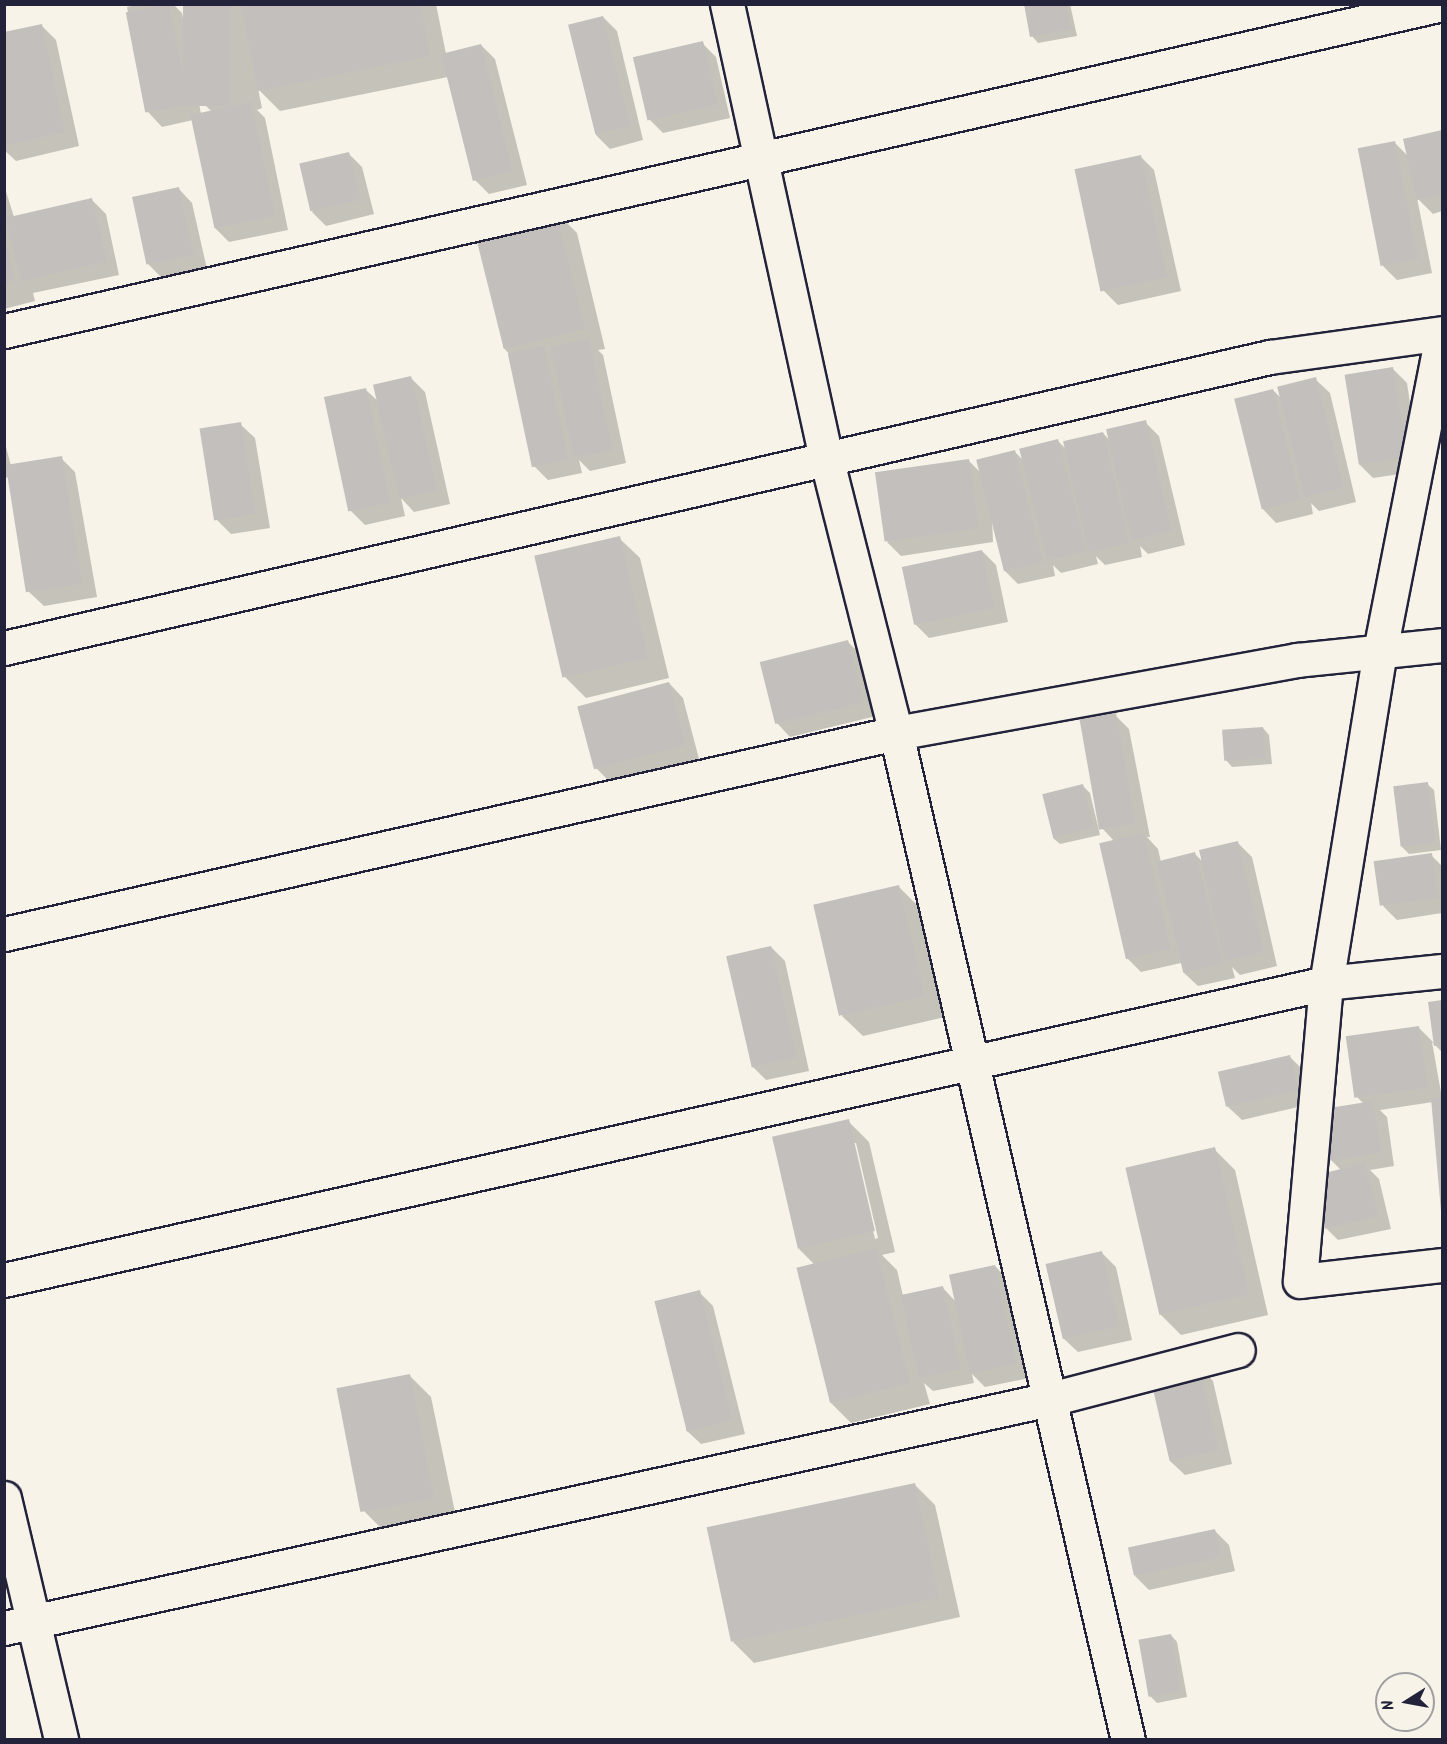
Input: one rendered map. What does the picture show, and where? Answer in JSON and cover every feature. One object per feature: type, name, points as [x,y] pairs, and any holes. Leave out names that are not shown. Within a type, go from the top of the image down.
[{"type":"street","points":[[727,4],[827,461],[896,734],[1128,1740]]},
{"type":"street","points":[[4,331],[761,159],[1357,13],[1442,4]]},
{"type":"street","points":[[4,648],[827,461],[1270,357],[1443,334],[1380,651],[1326,983],[1300,1281],[1443,1265]]},
{"type":"street","points":[[4,934],[896,734],[1297,660],[1443,645]]},
{"type":"street","points":[[4,1280],[1326,983],[1443,971]]},
{"type":"street","points":[[19,1625],[1050,1399],[1238,1350]]},
{"type":"street","points":[[4,1498],[19,1625],[61,1740]]},
{"type":"building","points":[[169,4],[188,104],[145,113],[126,12]]},
{"type":"building","points":[[183,4],[231,4],[231,106],[183,106]]},
{"type":"building","points":[[241,4],[420,4],[430,56],[258,91]]},
{"type":"building","points":[[1024,4],[1066,4],[1071,29],[1030,37]]},
{"type":"building","points":[[603,16],[630,126],[595,134],[568,25]]},
{"type":"building","points":[[42,24],[65,132],[4,146],[4,32]]},
{"type":"building","points":[[703,41],[718,104],[647,121],[633,57]]},
{"type":"building","points":[[481,44],[513,171],[473,181],[441,54]]},
{"type":"building","points":[[251,102],[275,215],[214,228],[190,115]]},
{"type":"building","points":[[1442,130],[1442,194],[1417,200],[1403,139]]},
{"type":"building","points":[[1395,141],[1418,259],[1381,266],[1358,148]]},
{"type":"building","points":[[349,152],[360,200],[310,211],[299,163]]},
{"type":"building","points":[[1141,155],[1167,277],[1100,291],[1074,169]]},
{"type":"building","points":[[179,187],[193,254],[146,264],[132,197]]},
{"type":"building","points":[[92,198],[107,261],[21,281],[6,218]]},
{"type":"building","points":[[556,211],[585,328],[504,349],[474,231]]},
{"type":"building","points":[[5,240],[15,280],[5,283]]},
{"type":"building","points":[[589,339],[612,450],[574,458],[551,347]]},
{"type":"building","points":[[544,346],[568,459],[532,467],[508,354]]},
{"type":"building","points":[[1393,367],[1407,457],[1359,465],[1345,375]]},
{"type":"building","points":[[411,376],[437,490],[399,499],[373,385]]},
{"type":"building","points":[[1316,377],[1344,488],[1305,497],[1277,387]]},
{"type":"building","points":[[366,388],[390,502],[348,511],[324,397]]},
{"type":"building","points":[[1273,389],[1301,500],[1262,509],[1234,399]]},
{"type":"building","points":[[1146,420],[1172,531],[1132,540],[1106,429]]},
{"type":"building","points":[[241,422],[256,514],[214,520],[200,429]]},
{"type":"building","points":[[1103,432],[1129,543],[1089,552],[1063,441]]},
{"type":"building","points":[[1058,439],[1086,551],[1047,560],[1019,449]]},
{"type":"building","points":[[1015,450],[1043,562],[1004,571],[976,460]]},
{"type":"building","points":[[62,456],[82,583],[26,592],[6,465]]},
{"type":"building","points":[[969,459],[979,528],[885,542],[875,472]]},
{"type":"building","points":[[620,536],[648,658],[562,678],[534,556]]},
{"type":"building","points":[[982,550],[994,608],[914,625],[902,567]]},
{"type":"building","points":[[848,640],[863,702],[775,724],[760,662]]},
{"type":"building","points":[[669,682],[686,745],[594,769],[577,707]]},
{"type":"building","points":[[1116,713],[1135,823],[1099,830],[1080,719]]},
{"type":"building","points":[[1263,727],[1265,758],[1224,761],[1222,730]]},
{"type":"building","points":[[1428,782],[1435,843],[1401,847],[1393,786]]},
{"type":"building","points":[[1083,784],[1094,828],[1053,838],[1042,794]]},
{"type":"building","points":[[1144,833],[1171,949],[1126,959],[1099,843]]},
{"type":"building","points":[[1238,841],[1264,952],[1225,961],[1199,850]]},
{"type":"building","points":[[1195,852],[1223,964],[1184,973],[1156,862]]},
{"type":"building","points":[[1432,853],[1438,898],[1380,906],[1374,861]]},
{"type":"building","points":[[899,885],[925,996],[839,1016],[813,905]]},
{"type":"building","points":[[771,946],[797,1057],[752,1067],[726,956]]},
{"type":"building","points":[[1442,1000],[1442,1045],[1434,1046],[1428,1002]]},
{"type":"building","points":[[1419,1026],[1428,1087],[1354,1098],[1346,1036]]},
{"type":"building","points":[[1290,1055],[1298,1090],[1226,1107],[1218,1072]]},
{"type":"building","points":[[1442,1097],[1442,1210],[1441,1211],[1431,1098]]},
{"type":"building","points":[[1373,1101],[1381,1152],[1330,1160],[1322,1109]]},
{"type":"building","points":[[849,1119],[875,1231],[798,1249],[772,1137]]},
{"type":"building","points":[[1215,1147],[1249,1294],[1159,1315],[1125,1168]]},
{"type":"building","points":[[1365,1163],[1378,1215],[1325,1229],[1312,1176]]},
{"type":"building","points":[[876,1248],[910,1383],[830,1403],[796,1268]]},
{"type":"building","points":[[1102,1251],[1119,1326],[1063,1339],[1045,1264]]},
{"type":"building","points":[[995,1265],[1016,1364],[970,1374],[949,1275]]},
{"type":"building","points":[[943,1286],[961,1369],[919,1378],[901,1295]]},
{"type":"building","points":[[700,1290],[732,1420],[687,1431],[654,1301]]},
{"type":"building","points":[[1199,1366],[1218,1450],[1170,1461],[1150,1377]]},
{"type":"building","points":[[410,1374],[434,1498],[360,1512],[336,1388]]},
{"type":"building","points":[[915,1483],[939,1597],[731,1642],[707,1527]]},
{"type":"building","points":[[1215,1529],[1221,1557],[1134,1576],[1128,1548]]},
{"type":"building","points":[[1171,1634],[1181,1691],[1149,1697],[1139,1640]]}]
